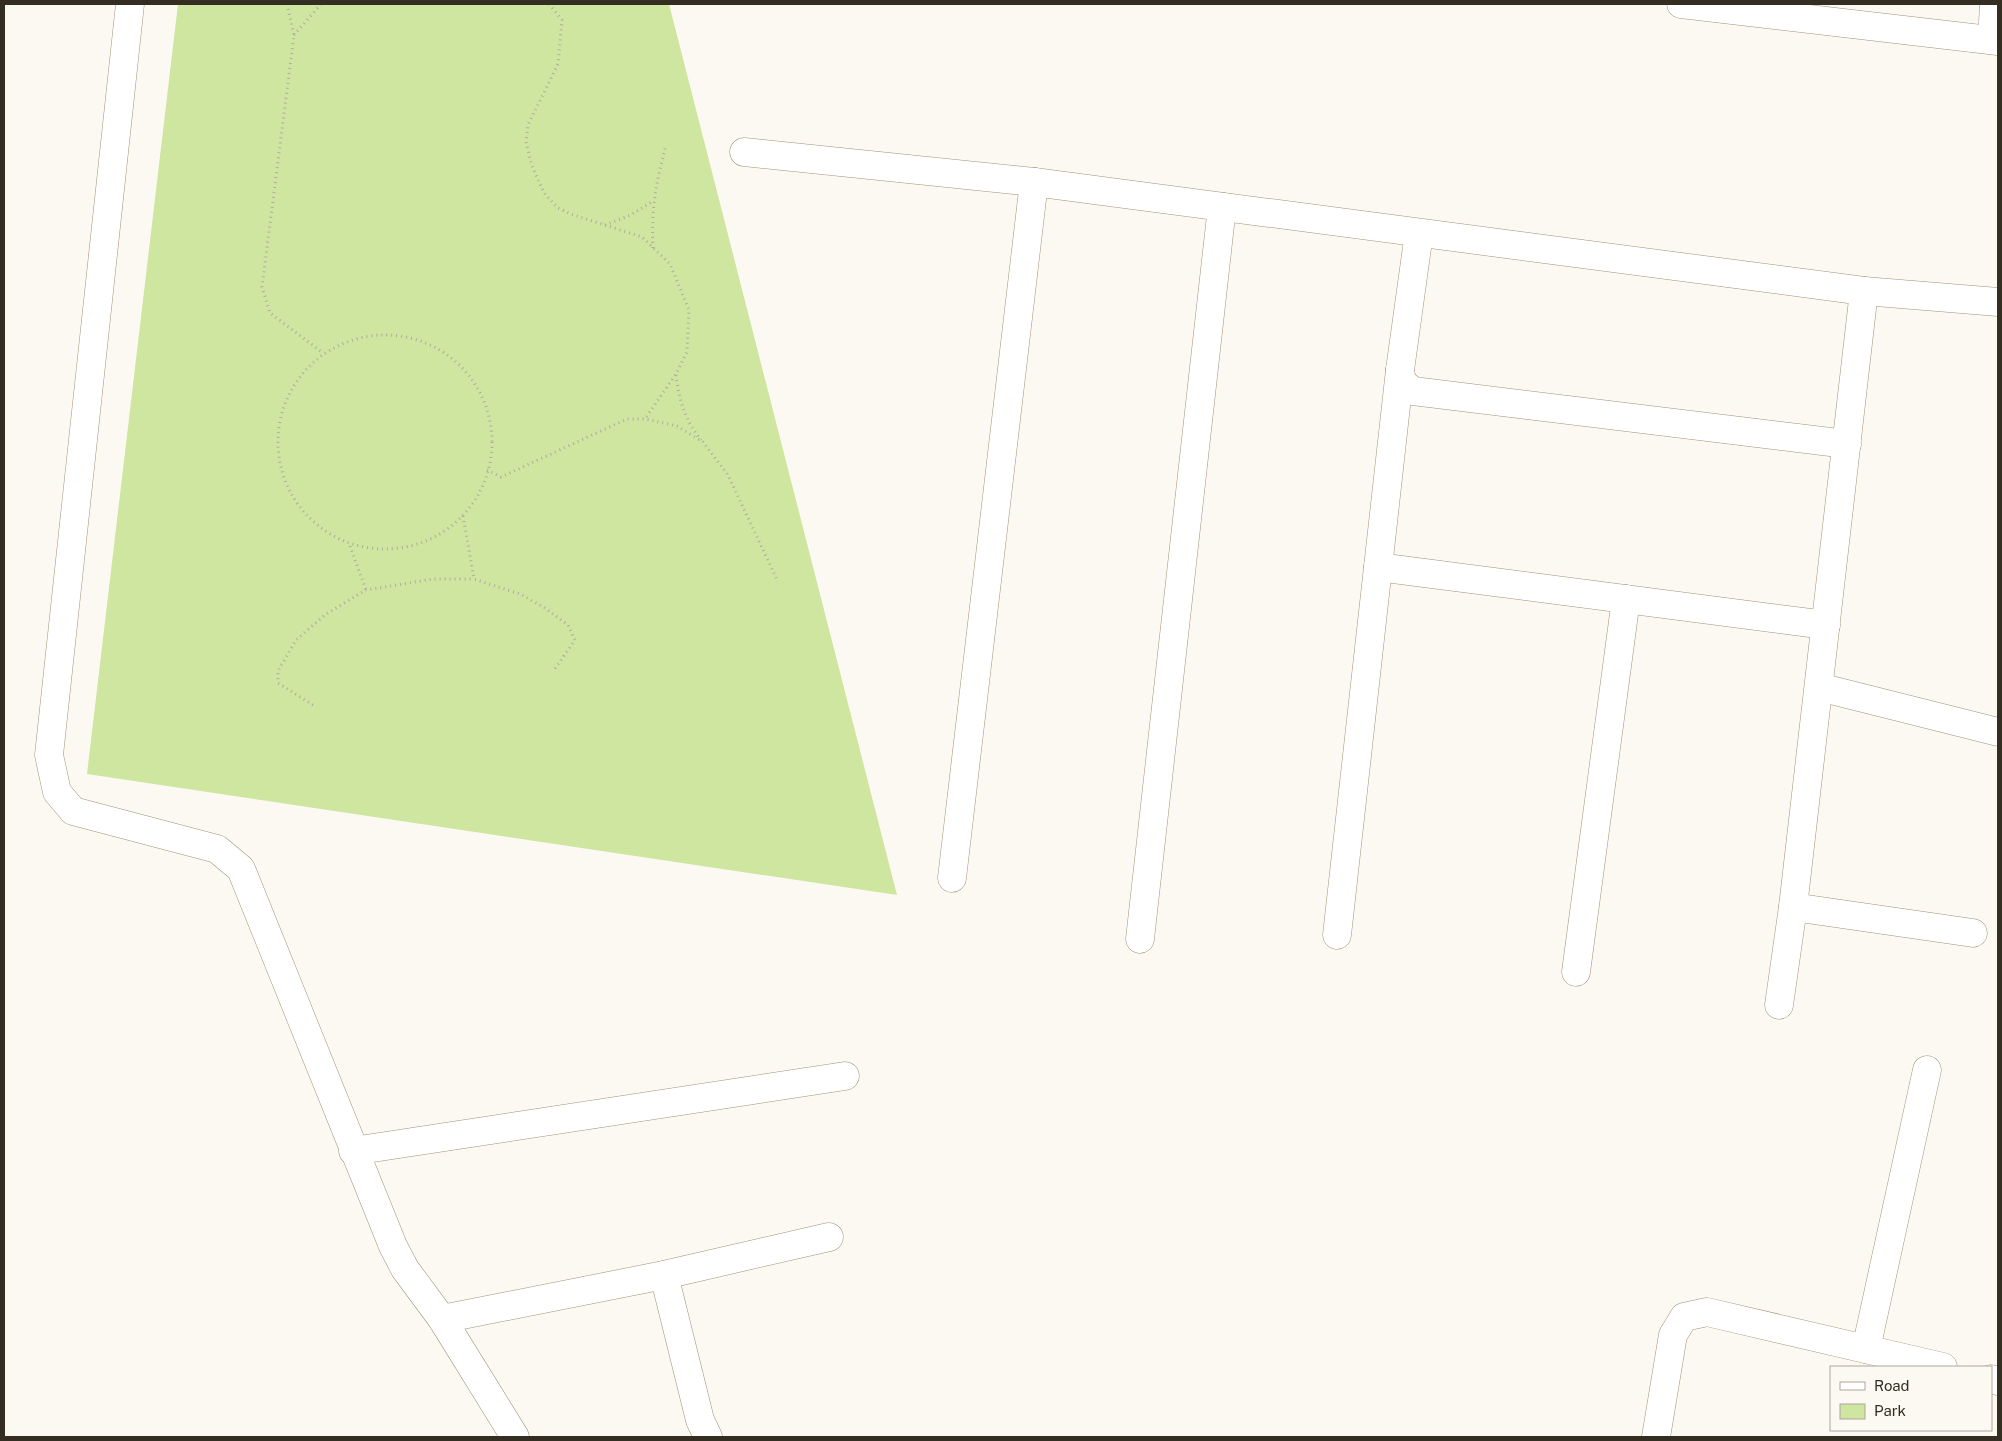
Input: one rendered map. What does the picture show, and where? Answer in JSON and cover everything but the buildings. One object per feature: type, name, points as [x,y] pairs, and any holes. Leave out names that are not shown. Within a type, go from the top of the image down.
[{"type":"street","points":[[130,4],[49,755],[57,792],[73,811],[217,849],[241,869],[392,1246],[405,1269],[442,1319],[515,1437]]},
{"type":"street","points":[[1681,4],[1995,41],[1994,4]]},
{"type":"street","points":[[744,152],[1034,182],[1864,291],[1998,302]]},
{"type":"street","points":[[952,878],[1034,182]]},
{"type":"street","points":[[1140,939],[1222,207]]},
{"type":"street","points":[[1337,935],[1400,370],[1419,233]]},
{"type":"street","points":[[1779,1005],[1793,907],[1864,291]]},
{"type":"street","points":[[1400,370],[1402,382],[1413,390],[1847,444]]},
{"type":"street","points":[[1378,567],[1826,625]]},
{"type":"street","points":[[1576,972],[1626,599]]},
{"type":"street","points":[[1819,687],[1998,732]]},
{"type":"street","points":[[1793,907],[1973,933]]},
{"type":"street","points":[[1866,1348],[1927,1070]]},
{"type":"street","points":[[353,1151],[845,1076]]},
{"type":"street","points":[[442,1319],[664,1275],[829,1237]]},
{"type":"street","points":[[664,1275],[700,1420],[708,1437]]},
{"type":"street","points":[[1656,1437],[1673,1334],[1684,1317],[1707,1312],[1939,1366]]},
{"type":"path","points":[[287,4],[294,35],[262,286],[270,313],[323,353]]},
{"type":"path","points":[[294,35],[321,4]]},
{"type":"path","points":[[549,4],[562,20],[558,64],[528,125],[526,142],[532,166],[544,193],[558,208],[642,238],[670,264],[689,310],[687,352],[676,374],[646,419]]},
{"type":"path","points":[[653,248],[653,201],[666,145]]},
{"type":"path","points":[[604,225],[631,214],[653,201]]},
{"type":"path","points":[[397,334],[434,344],[462,367],[484,399],[491,436],[488,470],[474,504],[448,531],[418,548],[384,552],[350,546],[325,529],[298,504],[285,476],[278,441],[280,408],[297,377],[323,353],[358,337],[397,334]]},
{"type":"path","points":[[676,374],[679,400],[690,426],[728,474],[778,582]]},
{"type":"path","points":[[488,470],[502,477],[627,419],[646,419],[676,426],[703,442]]},
{"type":"path","points":[[462,516],[474,579]]},
{"type":"path","points":[[350,546],[366,590]]},
{"type":"path","points":[[313,705],[278,683],[278,672],[296,640],[326,614],[366,590],[433,579],[474,579],[520,594],[545,608],[568,625],[575,640],[554,670]]},
{"type":"green space","points":[[178,4],[669,4],[897,895],[87,774]]}]
